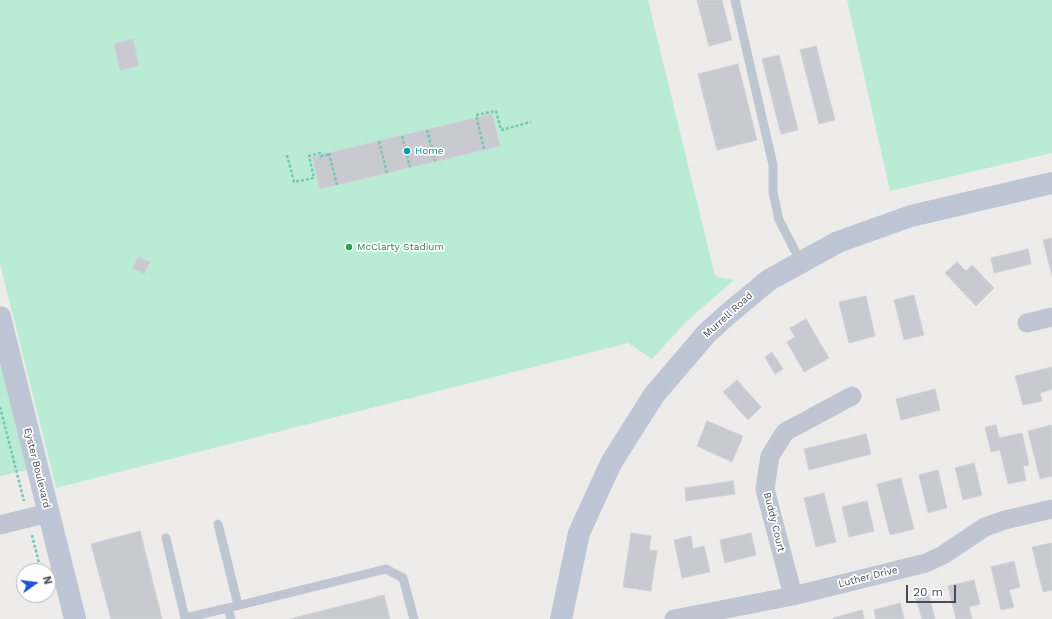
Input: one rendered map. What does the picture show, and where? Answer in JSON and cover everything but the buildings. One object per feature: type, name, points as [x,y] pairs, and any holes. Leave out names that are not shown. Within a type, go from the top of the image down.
[{"type":"street","name":"Murrell Road","points":[[561,619],[579,533],[611,463],[654,395],[712,328],[769,280],[838,242],[911,216],[1052,183]]},
{"type":"street","name":"Eyster Boulevard","points":[[0,317],[38,515],[75,619]]},
{"type":"street","points":[[1027,323],[1052,317]]},
{"type":"street","name":"Buddy Court","points":[[793,596],[765,489],[770,456],[785,432],[852,396]]},
{"type":"street","name":"Luther Drive","points":[[674,619],[793,596],[926,563],[943,555],[985,527],[1005,520],[1052,509]]},
{"type":"street","points":[[0,525],[38,515]]},
{"type":"lane","points":[[735,0],[772,165],[773,192],[779,220],[801,262]]},
{"type":"lane","points":[[218,524],[238,605]]},
{"type":"lane","points":[[166,538],[185,618],[386,569],[403,578],[414,619]]},
{"type":"lane","points":[[228,608],[231,619]]},
{"type":"path","points":[[484,149],[476,115],[496,111],[501,130],[530,122]]},
{"type":"path","points":[[427,130],[434,161]]},
{"type":"path","points":[[402,136],[410,167]]},
{"type":"path","points":[[379,141],[387,173]]},
{"type":"path","points":[[287,155],[294,182],[314,178],[309,156],[320,153],[321,156],[329,153],[337,185]]},
{"type":"path","points":[[0,407],[38,515],[41,563]]},
{"type":"green space","name":"McClarty Stadium","points":[[0,0],[648,0],[714,272],[717,277],[734,280],[687,321],[652,359],[628,343],[56,488],[0,264]]},
{"type":"green space","points":[[847,0],[1052,0],[1052,153],[890,191]]},
{"type":"green space","points":[[0,358],[27,470],[0,476]]},
{"type":"place","name":"Home","points":[[407,151]]},
{"type":"place","name":"McClarty Stadium","points":[[349,247]]}]
